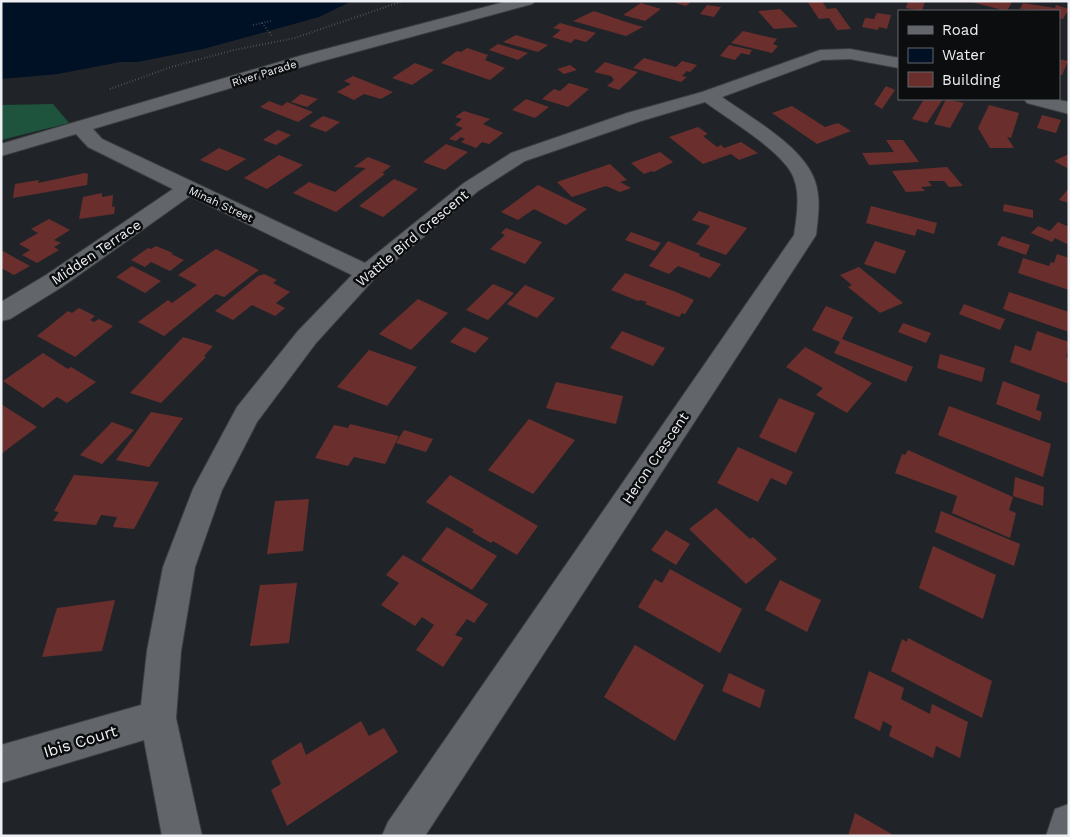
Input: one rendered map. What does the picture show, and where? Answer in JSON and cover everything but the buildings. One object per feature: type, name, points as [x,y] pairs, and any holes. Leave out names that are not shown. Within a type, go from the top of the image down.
[{"type":"street","name":"River Parade","points":[[1,150],[81,128],[309,59],[527,1]]},
{"type":"street","name":"Wattle Bird Crescent","points":[[182,836],[158,718],[164,652],[179,568],[208,489],[247,415],[307,337],[367,273],[471,187],[518,157],[634,117],[708,96],[820,55],[850,54],[898,63]]},
{"type":"street","name":"Heron Crescent","points":[[402,836],[805,235],[809,209],[807,189],[802,173],[789,157],[708,96]]},
{"type":"street","points":[[1037,100],[1069,108]]},
{"type":"street","name":"Minah Street","points":[[81,128],[94,143],[367,273]]},
{"type":"street","name":"Midden Terrace","points":[[1,313],[54,281],[188,188]]},
{"type":"street","name":"Ibis Court","points":[[1,764],[158,718]]},
{"type":"street","points":[[1066,836],[1069,823]]},
{"type":"path","points":[[110,90],[171,67],[225,52],[296,38],[403,1]]},
{"type":"path","points":[[253,25],[271,21]]},
{"type":"path","points":[[262,23],[273,37]]},
{"type":"green space","points":[[53,104],[69,123],[1,140],[1,105]]},
{"type":"water","points":[[1,1],[352,1],[319,17],[203,49],[137,62],[120,62],[58,74],[1,79]]}]
